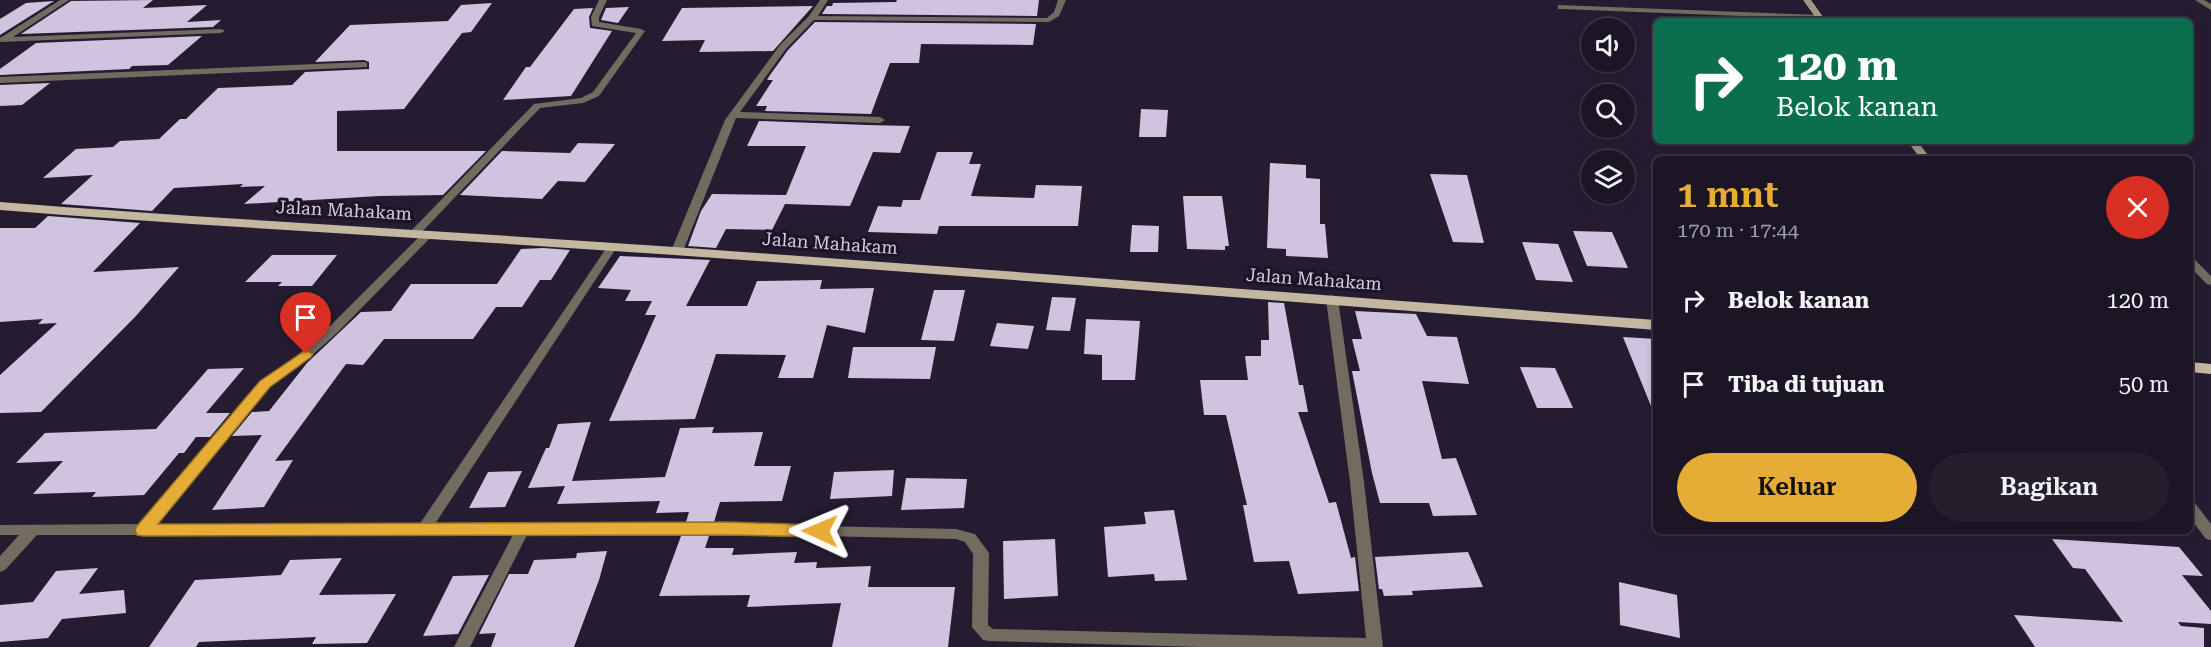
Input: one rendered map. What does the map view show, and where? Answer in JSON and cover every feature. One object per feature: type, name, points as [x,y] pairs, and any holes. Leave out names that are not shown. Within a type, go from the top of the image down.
[{"type":"main road","points":[[1807,0],[1820,18]]},
{"type":"main road","points":[[1914,144],[1924,156]]},
{"type":"main road","name":"Jalan Mahakam","points":[[0,206],[197,222],[422,233],[677,251],[1653,325]]},
{"type":"main road","points":[[2193,368],[2211,369]]},
{"type":"street","points":[[2,42],[65,0]]},
{"type":"street","points":[[143,530],[265,384],[296,363],[334,329],[537,106],[590,99],[596,94],[641,31],[595,24],[595,17],[603,0]]},
{"type":"street","points":[[677,251],[733,116],[783,47],[812,18],[824,0]]},
{"type":"street","points":[[812,18],[1049,20],[1055,18],[1062,0]]},
{"type":"street","points":[[2199,0],[2211,8]]},
{"type":"street","points":[[1561,7],[1799,18]]},
{"type":"street","points":[[2,42],[221,31]]},
{"type":"street","points":[[0,80],[364,65]]},
{"type":"street","points":[[733,116],[880,120]]},
{"type":"street","points":[[424,529],[612,247]]},
{"type":"street","points":[[2193,264],[2211,282]]},
{"type":"street","points":[[0,530],[729,529],[956,534],[970,538],[981,553],[980,627],[989,635],[1375,646],[1357,482],[1332,299]]},
{"type":"street","points":[[2193,511],[2211,535]]},
{"type":"street","points":[[462,647],[523,529]]},
{"type":"street","points":[[0,566],[33,530]]},
{"type":"building","points":[[153,0],[143,8],[207,5],[187,22],[221,20],[213,27],[21,34],[71,1]]},
{"type":"building","points":[[897,0],[1039,0],[1037,16],[822,14],[827,6],[832,6],[833,3],[896,2]]},
{"type":"building","points":[[54,1],[0,35],[0,19],[26,3]]},
{"type":"building","points":[[492,3],[471,32],[462,33],[404,109],[337,111],[337,151],[486,151],[443,195],[379,196],[244,204],[265,186],[240,187],[243,184],[174,188],[152,211],[61,204],[93,175],[43,178],[76,149],[113,147],[120,141],[159,139],[180,119],[186,119],[218,88],[292,85],[305,72],[369,69],[369,62],[364,60],[315,62],[350,25],[448,21],[461,5]]},
{"type":"building","points":[[813,6],[773,51],[699,52],[705,40],[662,41],[682,8]]},
{"type":"building","points":[[629,7],[618,23],[601,20],[606,8]]},
{"type":"building","points":[[593,8],[589,17],[590,28],[612,31],[571,96],[503,100],[526,67],[530,67],[574,9]]},
{"type":"building","points":[[815,22],[1036,24],[1033,45],[921,44],[919,63],[890,63],[871,114],[765,111],[767,106],[756,106],[773,80],[767,80],[770,75],[788,50]]},
{"type":"building","points":[[202,36],[168,65],[0,75],[0,69],[36,43]]},
{"type":"building","points":[[50,83],[22,105],[0,106],[0,85]]},
{"type":"building","points":[[1141,109],[1168,110],[1166,137],[1139,137]]},
{"type":"building","points":[[759,121],[910,126],[900,153],[873,152],[850,206],[785,204],[772,230],[726,229],[716,248],[688,246],[701,211],[712,194],[786,195],[806,146],[747,146]]},
{"type":"building","points":[[578,143],[615,144],[585,182],[558,181],[542,199],[460,195],[502,151],[570,153]]},
{"type":"building","points":[[937,152],[973,152],[969,164],[981,164],[971,196],[1034,198],[1036,185],[1082,186],[1078,226],[939,226],[937,234],[868,232],[878,206],[901,207],[903,200],[920,200]]},
{"type":"building","points":[[1270,163],[1306,165],[1306,178],[1320,179],[1320,224],[1325,224],[1328,258],[1286,256],[1286,249],[1267,248]]},
{"type":"building","points":[[1430,174],[1467,175],[1484,243],[1453,242]]},
{"type":"building","points":[[1183,196],[1222,196],[1229,246],[1225,246],[1225,250],[1187,249]]},
{"type":"building","points":[[48,216],[140,223],[93,272],[179,267],[135,317],[41,412],[0,413],[0,375],[57,323],[38,324],[43,319],[0,322],[0,228],[35,228]]},
{"type":"building","points":[[1132,225],[1159,226],[1158,252],[1130,252]]},
{"type":"building","points":[[1573,231],[1612,232],[1628,268],[1587,266]]},
{"type":"building","points":[[1522,242],[1558,244],[1573,282],[1536,280]]},
{"type":"building","points":[[521,249],[570,250],[551,280],[540,280],[522,307],[496,307],[473,339],[384,339],[363,365],[346,364],[275,461],[293,460],[264,507],[212,510],[262,435],[232,436],[252,412],[269,411],[307,363],[361,312],[391,311],[411,284],[497,284]]},
{"type":"building","points":[[272,255],[337,255],[312,286],[278,286],[282,282],[245,282]]},
{"type":"building","points":[[620,256],[710,260],[686,306],[747,306],[757,281],[822,280],[820,289],[874,288],[865,333],[827,325],[813,378],[778,378],[786,355],[716,354],[695,419],[609,421],[656,315],[645,315],[652,301],[625,301],[631,290],[598,288]]},
{"type":"building","points":[[934,290],[965,290],[954,341],[921,340]]},
{"type":"building","points":[[1052,297],[1076,298],[1070,331],[1046,330]]},
{"type":"building","points":[[1268,302],[1284,303],[1299,385],[1303,385],[1308,412],[1298,412],[1329,503],[1336,502],[1351,558],[1355,557],[1359,591],[1298,594],[1289,561],[1254,562],[1243,505],[1247,505],[1226,415],[1204,415],[1200,380],[1248,380],[1245,356],[1261,356],[1261,340],[1269,340]]},
{"type":"building","points":[[1355,311],[1416,314],[1427,336],[1457,337],[1469,384],[1422,381],[1442,459],[1456,458],[1477,515],[1433,516],[1429,503],[1380,503],[1352,371],[1360,371],[1352,339],[1362,339]]},
{"type":"building","points":[[1086,319],[1140,321],[1135,380],[1102,380],[1102,355],[1084,354]]},
{"type":"building","points":[[997,323],[1034,326],[1028,349],[990,346]]},
{"type":"building","points":[[1623,337],[1653,339],[1653,411]]},
{"type":"building","points":[[853,347],[936,347],[930,379],[848,378]]},
{"type":"building","points":[[1520,367],[1555,368],[1573,408],[1537,408]]},
{"type":"building","points":[[244,368],[206,413],[230,413],[210,437],[196,437],[184,453],[179,453],[144,495],[92,497],[96,492],[33,494],[63,461],[16,463],[45,433],[156,429],[208,369]]},
{"type":"building","points":[[591,422],[572,481],[665,477],[680,428],[714,427],[712,433],[763,432],[754,466],[791,466],[782,501],[720,502],[714,522],[686,522],[689,512],[656,513],[660,501],[557,504],[565,486],[528,488],[546,448],[549,448],[558,424]]},
{"type":"building","points":[[894,470],[892,496],[830,499],[834,472]]},
{"type":"building","points":[[522,471],[505,507],[469,508],[488,472]]},
{"type":"building","points":[[906,478],[967,479],[964,508],[901,510]]},
{"type":"building","points":[[1174,510],[1187,580],[1155,581],[1154,574],[1108,577],[1104,527],[1146,524],[1144,512]]},
{"type":"building","points":[[681,536],[709,536],[705,548],[734,548],[732,555],[797,552],[794,563],[817,562],[816,568],[871,566],[868,587],[955,587],[948,647],[832,647],[841,603],[747,607],[750,595],[659,596]]},
{"type":"building","points":[[1055,539],[1058,596],[1004,599],[1003,541]]},
{"type":"building","points":[[2052,539],[2179,547],[2203,576],[2182,575],[2211,611],[2211,624],[2178,622],[2181,626],[2204,628],[2204,647],[2035,647],[2014,615],[2123,622],[2085,569],[2073,568]]},
{"type":"building","points":[[607,551],[599,580],[574,647],[491,647],[496,633],[479,634],[509,574],[528,574],[534,560],[576,558],[577,553]]},
{"type":"building","points":[[1468,552],[1483,587],[1412,591],[1413,595],[1384,596],[1382,589],[1379,589],[1375,557]]},
{"type":"building","points":[[342,558],[319,595],[396,594],[367,643],[312,644],[316,637],[199,642],[196,647],[149,647],[195,580],[281,575],[290,560]]},
{"type":"building","points":[[98,568],[79,594],[124,590],[126,613],[62,619],[48,638],[0,642],[0,605],[33,602],[56,571]]},
{"type":"building","points":[[489,575],[458,634],[423,636],[453,576]]},
{"type":"building","points":[[1619,582],[1677,595],[1680,638],[1620,625]]},
{"type":"route","points":[[306,354],[265,384],[143,530],[729,529],[820,531]]}]
